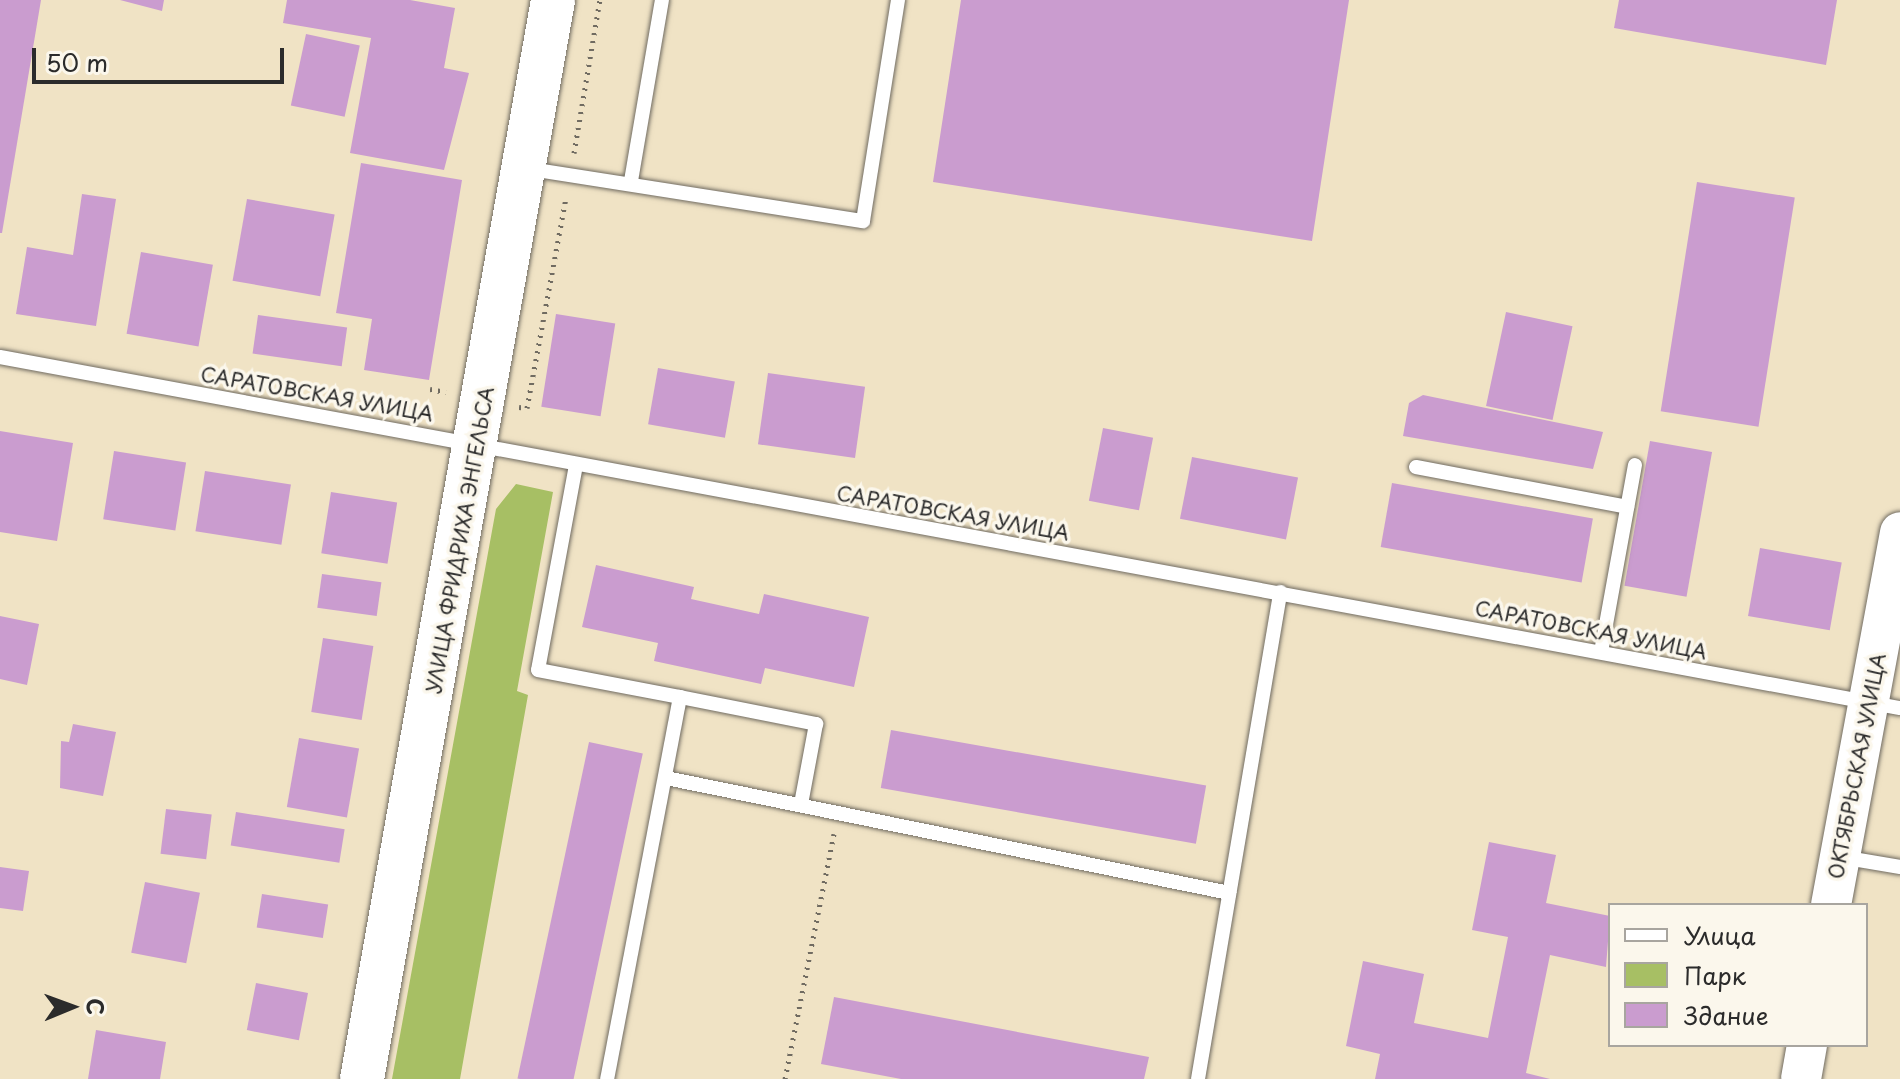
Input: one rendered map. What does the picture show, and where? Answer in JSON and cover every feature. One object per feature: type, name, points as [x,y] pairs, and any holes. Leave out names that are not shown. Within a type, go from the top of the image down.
[{"type":"main road","name":"УЛИЦА ФРИДРИХА ЭНГЕЛЬСА","points":[[362,1079],[478,444],[553,0]]},
{"type":"main road","name":"ОКТЯБРЬСКАЯ УЛИЦА","points":[[1831,903],[1840,857],[1885,705],[1900,532]]},
{"type":"main road","points":[[1801,1079],[1807,1047]]},
{"type":"lane","points":[[631,181],[662,0]]},
{"type":"lane","points":[[525,168],[631,181],[863,221],[898,0]]},
{"type":"lane","name":"САРАТОВСКАЯ УЛИЦА","points":[[0,357],[1885,705]]},
{"type":"lane","points":[[576,465],[538,670],[816,724],[801,804]]},
{"type":"lane","points":[[1601,652],[1635,465]]},
{"type":"lane","points":[[1416,467],[1627,507]]},
{"type":"lane","points":[[1198,1079],[1280,592]]},
{"type":"lane","points":[[607,1079],[680,697]]},
{"type":"lane","points":[[666,778],[839,810],[1229,893]]},
{"type":"lane","points":[[1840,857],[1900,867]]},
{"type":"path","points":[[785,1079],[839,810]]},
{"type":"green space","points":[[516,484],[553,492],[517,691],[528,695],[460,1079],[392,1079],[496,509]]},
{"type":"building","points":[[0,0],[41,0],[2,233],[0,233]]},
{"type":"building","points":[[120,0],[164,0],[162,11]]},
{"type":"building","points":[[287,0],[410,0],[455,8],[444,68],[469,73],[444,170],[350,153],[371,38],[283,23]]},
{"type":"building","points":[[961,0],[1349,0],[1312,241],[933,182]]},
{"type":"building","points":[[1619,0],[1837,0],[1826,65],[1614,28]]},
{"type":"building","points":[[306,34],[360,45],[345,117],[291,105]]},
{"type":"building","points":[[361,163],[462,180],[429,380],[364,370],[372,319],[336,313]]},
{"type":"building","points":[[1697,182],[1795,197],[1758,427],[1661,411]]},
{"type":"building","points":[[82,194],[116,199],[96,326],[16,314],[27,247],[73,255]]},
{"type":"building","points":[[247,199],[335,214],[320,296],[233,281]]},
{"type":"building","points":[[141,252],[213,265],[198,346],[127,334]]},
{"type":"building","points":[[1506,312],[1573,326],[1553,420],[1486,406]]},
{"type":"building","points":[[556,314],[615,323],[601,416],[541,407]]},
{"type":"building","points":[[258,315],[347,328],[342,366],[253,354]]},
{"type":"building","points":[[658,368],[735,382],[725,438],[648,424]]},
{"type":"building","points":[[768,373],[865,387],[855,458],[758,444]]},
{"type":"building","points":[[1423,395],[1603,432],[1593,469],[1403,436],[1409,403]]},
{"type":"building","points":[[1103,428],[1153,438],[1139,510],[1089,501]]},
{"type":"building","points":[[0,431],[73,443],[57,541],[0,532]]},
{"type":"building","points":[[1650,441],[1712,452],[1687,597],[1624,586]]},
{"type":"building","points":[[114,451],[186,462],[175,531],[103,519]]},
{"type":"building","points":[[1192,457],[1298,478],[1286,539],[1180,519]]},
{"type":"building","points":[[205,471],[291,485],[281,545],[195,531]]},
{"type":"building","points":[[1392,483],[1593,518],[1582,582],[1381,547]]},
{"type":"building","points":[[331,492],[397,502],[387,564],[321,553]]},
{"type":"building","points":[[1760,548],[1842,562],[1830,630],[1748,616]]},
{"type":"building","points":[[596,565],[694,587],[691,599],[759,614],[764,594],[869,617],[854,687],[765,668],[761,684],[654,661],[658,643],[582,627]]},
{"type":"building","points":[[322,574],[381,582],[377,616],[317,608]]},
{"type":"building","points":[[0,616],[39,624],[27,685],[0,679]]},
{"type":"building","points":[[323,638],[373,646],[362,720],[311,712]]},
{"type":"building","points":[[73,724],[116,732],[103,796],[60,788],[61,741],[69,742]]},
{"type":"building","points":[[891,730],[1206,786],[1196,844],[881,788]]},
{"type":"building","points":[[299,738],[359,749],[347,818],[287,807]]},
{"type":"building","points":[[589,742],[643,753],[574,1079],[517,1078]]},
{"type":"building","points":[[166,809],[212,815],[206,859],[161,854]]},
{"type":"building","points":[[236,812],[345,829],[339,863],[231,846]]},
{"type":"building","points":[[1489,842],[1556,855],[1546,903],[1608,916],[1606,967],[1550,955],[1526,1073],[1550,1079],[1375,1079],[1380,1054],[1346,1046],[1363,961],[1424,974],[1414,1023],[1488,1038],[1508,937],[1472,930]]},
{"type":"building","points":[[0,867],[29,871],[23,911],[0,908]]},
{"type":"building","points":[[145,882],[200,893],[186,963],[131,953]]},
{"type":"building","points":[[262,894],[328,904],[323,938],[257,928]]},
{"type":"building","points":[[256,983],[308,993],[299,1040],[247,1030]]},
{"type":"building","points":[[834,997],[1149,1057],[1144,1079],[901,1079],[821,1064]]},
{"type":"building","points":[[96,1030],[166,1042],[160,1079],[88,1079]]}]
